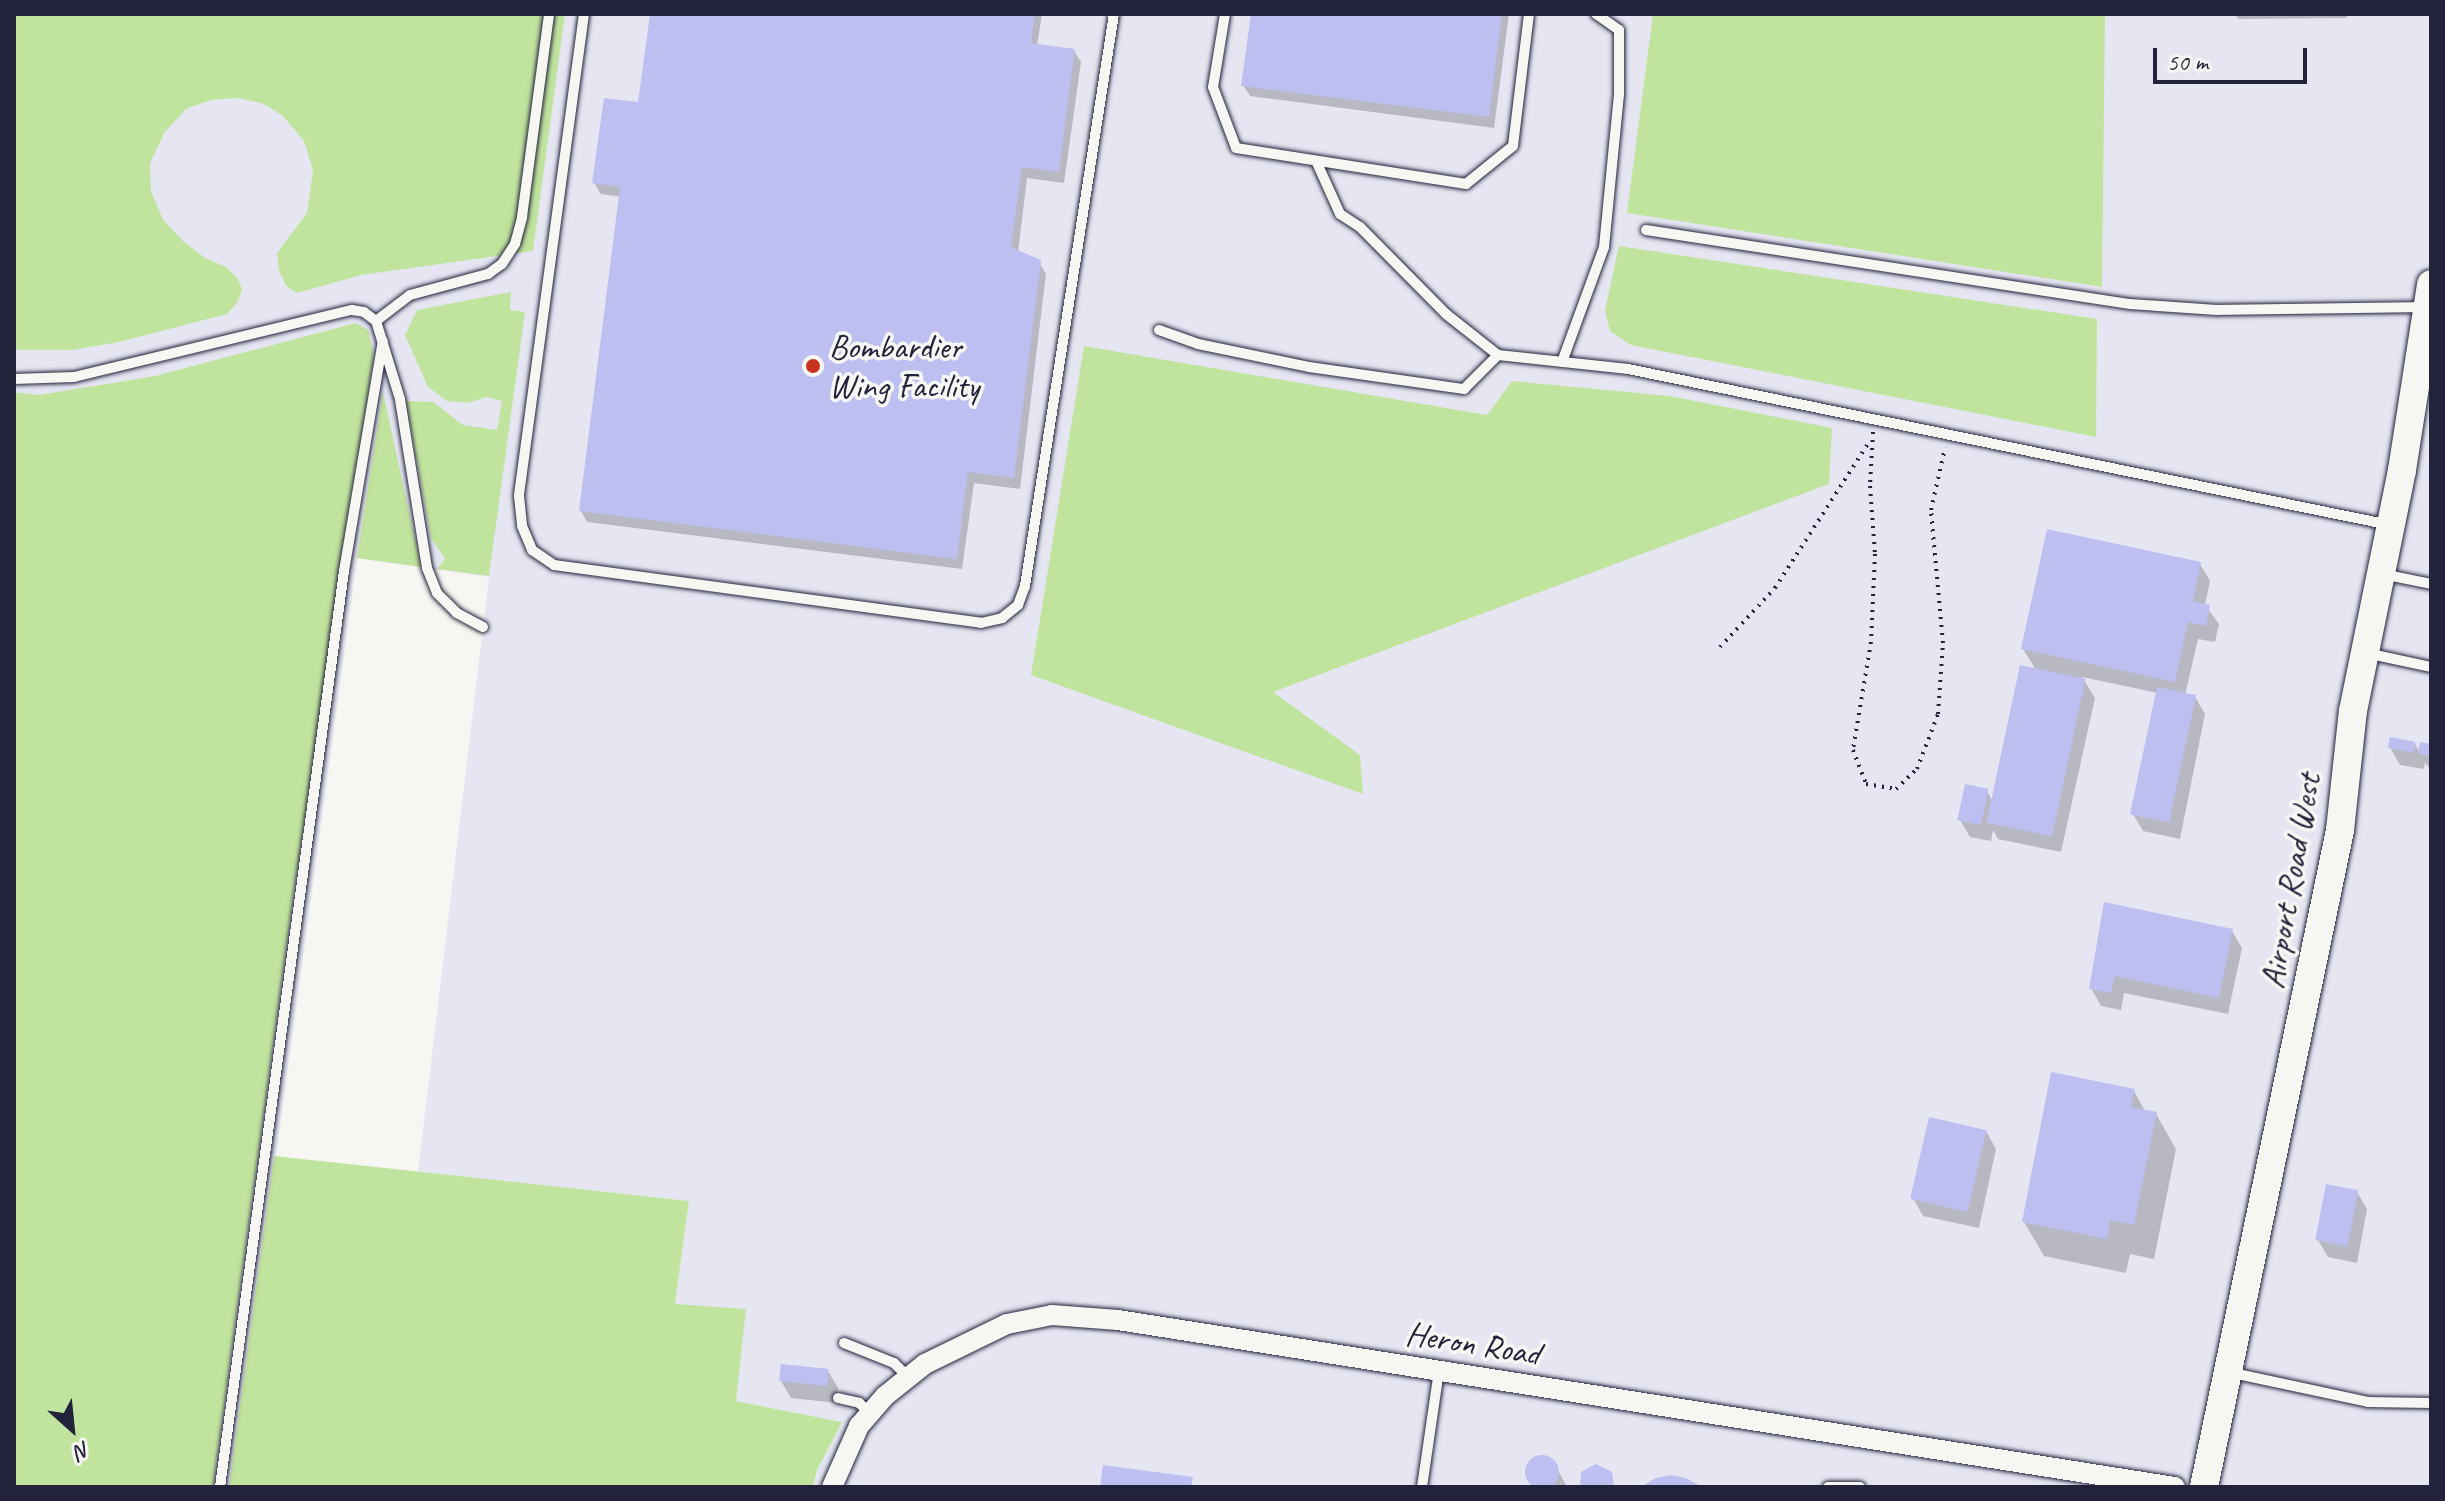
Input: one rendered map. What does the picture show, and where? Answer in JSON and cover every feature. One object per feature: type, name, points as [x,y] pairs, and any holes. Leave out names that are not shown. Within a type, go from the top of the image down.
[{"type":"street","name":"Airport Road West","points":[[2204,1487],[2340,830],[2353,711],[2392,525],[2430,296]]},
{"type":"street","name":"Heron Road","points":[[832,1487],[859,1426],[908,1377],[925,1364],[973,1338],[1007,1324],[1052,1315],[1118,1320],[1439,1370],[2109,1482],[2175,1487]]},
{"type":"lane","points":[[376,321],[410,295],[488,274],[502,264],[515,244],[522,217],[549,14]]},
{"type":"lane","points":[[584,14],[519,496],[522,526],[532,550],[554,565],[981,623],[1002,618],[1018,605],[1025,586],[1114,14]]},
{"type":"lane","points":[[1225,14],[1213,87],[1236,148],[1466,184],[1513,146],[1529,14]]},
{"type":"lane","points":[[1562,362],[1604,247],[1619,95],[1619,30],[1596,14]]},
{"type":"lane","points":[[1317,163],[1340,214],[1360,227],[1446,314],[1498,355],[1628,369],[2392,525]]},
{"type":"lane","points":[[1646,230],[2130,304],[2217,310],[2430,296]]},
{"type":"lane","points":[[14,379],[74,377],[352,310],[364,312],[376,321],[400,399],[427,568],[437,593],[457,613],[483,627]]},
{"type":"lane","points":[[1159,330],[1198,344],[1309,367],[1464,389],[1498,355]]},
{"type":"lane","points":[[220,1487],[341,587],[383,341]]},
{"type":"lane","points":[[2381,574],[2431,584]]},
{"type":"lane","points":[[2364,653],[2431,667]]},
{"type":"lane","points":[[844,1343],[894,1363],[908,1377]]},
{"type":"lane","points":[[1422,1487],[1439,1370]]},
{"type":"lane","points":[[2228,1372],[2368,1402],[2431,1403]]},
{"type":"lane","points":[[838,1398],[859,1403],[870,1413]]},
{"type":"lane","points":[[1828,1487],[1860,1487]]},
{"type":"path","points":[[1875,419],[1871,440],[1875,554],[1871,642],[1853,750],[1866,784],[1896,789],[1917,769],[1938,714],[1943,643],[1931,510],[1948,434]]},
{"type":"path","points":[[1720,647],[1775,588],[1871,440]]},
{"type":"shaded area","points":[[14,14],[2431,14],[2431,1487],[813,1487],[817,1470],[842,1422],[735,1401],[675,1304],[689,1201],[418,1172],[489,577],[357,558],[231,1487],[14,1487]]},
{"type":"green space","points":[[14,14],[565,14],[533,251],[361,275],[297,293],[286,286],[279,270],[277,253],[307,213],[313,170],[304,141],[283,116],[262,103],[237,98],[211,100],[186,109],[164,133],[150,164],[151,191],[163,220],[184,242],[205,258],[226,267],[238,279],[242,290],[237,303],[227,314],[119,342],[72,350],[14,350]]},
{"type":"green space","points":[[1653,14],[2105,14],[2102,287],[1627,213]]},
{"type":"green space","points":[[1619,246],[2097,319],[2096,437],[1631,345],[1610,331],[1605,311]]},
{"type":"green space","points":[[511,292],[510,310],[525,312],[489,576],[437,569],[445,559],[431,538],[406,401],[433,402],[463,425],[497,430],[502,401],[486,397],[468,403],[447,401],[428,387],[405,335],[417,310]]},
{"type":"green space","points":[[356,323],[368,330],[374,355],[292,904],[213,1487],[14,1487],[14,392],[39,395],[155,376]]},
{"type":"green space","points":[[1084,346],[1487,415],[1512,381],[1670,396],[1832,428],[1829,484],[1273,692],[1360,755],[1363,794],[1031,675]]},
{"type":"green space","points":[[383,392],[421,567],[357,558]]},
{"type":"green space","points":[[274,1156],[689,1201],[675,1304],[746,1309],[736,1401],[842,1422],[817,1470],[813,1487],[229,1487]]},
{"type":"building","name":"Bombardier Wing Facility","points":[[650,14],[1035,14],[1031,43],[1075,49],[1059,172],[1022,167],[1011,247],[1041,260],[1014,478],[968,472],[957,559],[579,511],[620,187],[592,183],[604,98],[638,102]]},
{"type":"building","points":[[1251,14],[1502,14],[1489,117],[1241,86]]},
{"type":"building","points":[[2047,529],[2201,562],[2193,601],[2210,605],[2206,626],[2188,622],[2175,682],[2021,649]]},
{"type":"building","points":[[2020,665],[2086,679],[2052,836],[1987,822]]},
{"type":"building","points":[[2157,687],[2196,695],[2169,822],[2130,814]]},
{"type":"building","points":[[2390,737],[2416,742],[2413,753],[2388,748]]},
{"type":"building","points":[[2420,742],[2431,744],[2431,756],[2418,753]]},
{"type":"building","points":[[1965,784],[1988,789],[1981,825],[1957,820]]},
{"type":"building","points":[[2104,902],[2233,929],[2219,998],[2115,976],[2111,993],[2089,989]]},
{"type":"building","points":[[2051,1072],[2135,1089],[2131,1107],[2157,1112],[2134,1225],[2110,1220],[2107,1239],[2022,1222]]},
{"type":"building","points":[[1929,1117],[1986,1130],[1968,1212],[1910,1199]]},
{"type":"building","points":[[2326,1184],[2358,1190],[2348,1246],[2315,1240]]},
{"type":"building","points":[[781,1364],[829,1369],[827,1386],[779,1381]]},
{"type":"building","points":[[1542,1455],[1554,1460],[1559,1472],[1554,1484],[1542,1489],[1530,1484],[1525,1472],[1530,1460]]},
{"type":"building","points":[[1596,1464],[1612,1472],[1614,1487],[1580,1487],[1581,1472]]},
{"type":"building","points":[[1103,1465],[1193,1477],[1191,1487],[1100,1487]]},
{"type":"building","points":[[1671,1475],[1686,1478],[1702,1487],[1641,1487],[1656,1478]]},
{"type":"place","name":"Bombardier Wing Facility","points":[[813,366]]}]
